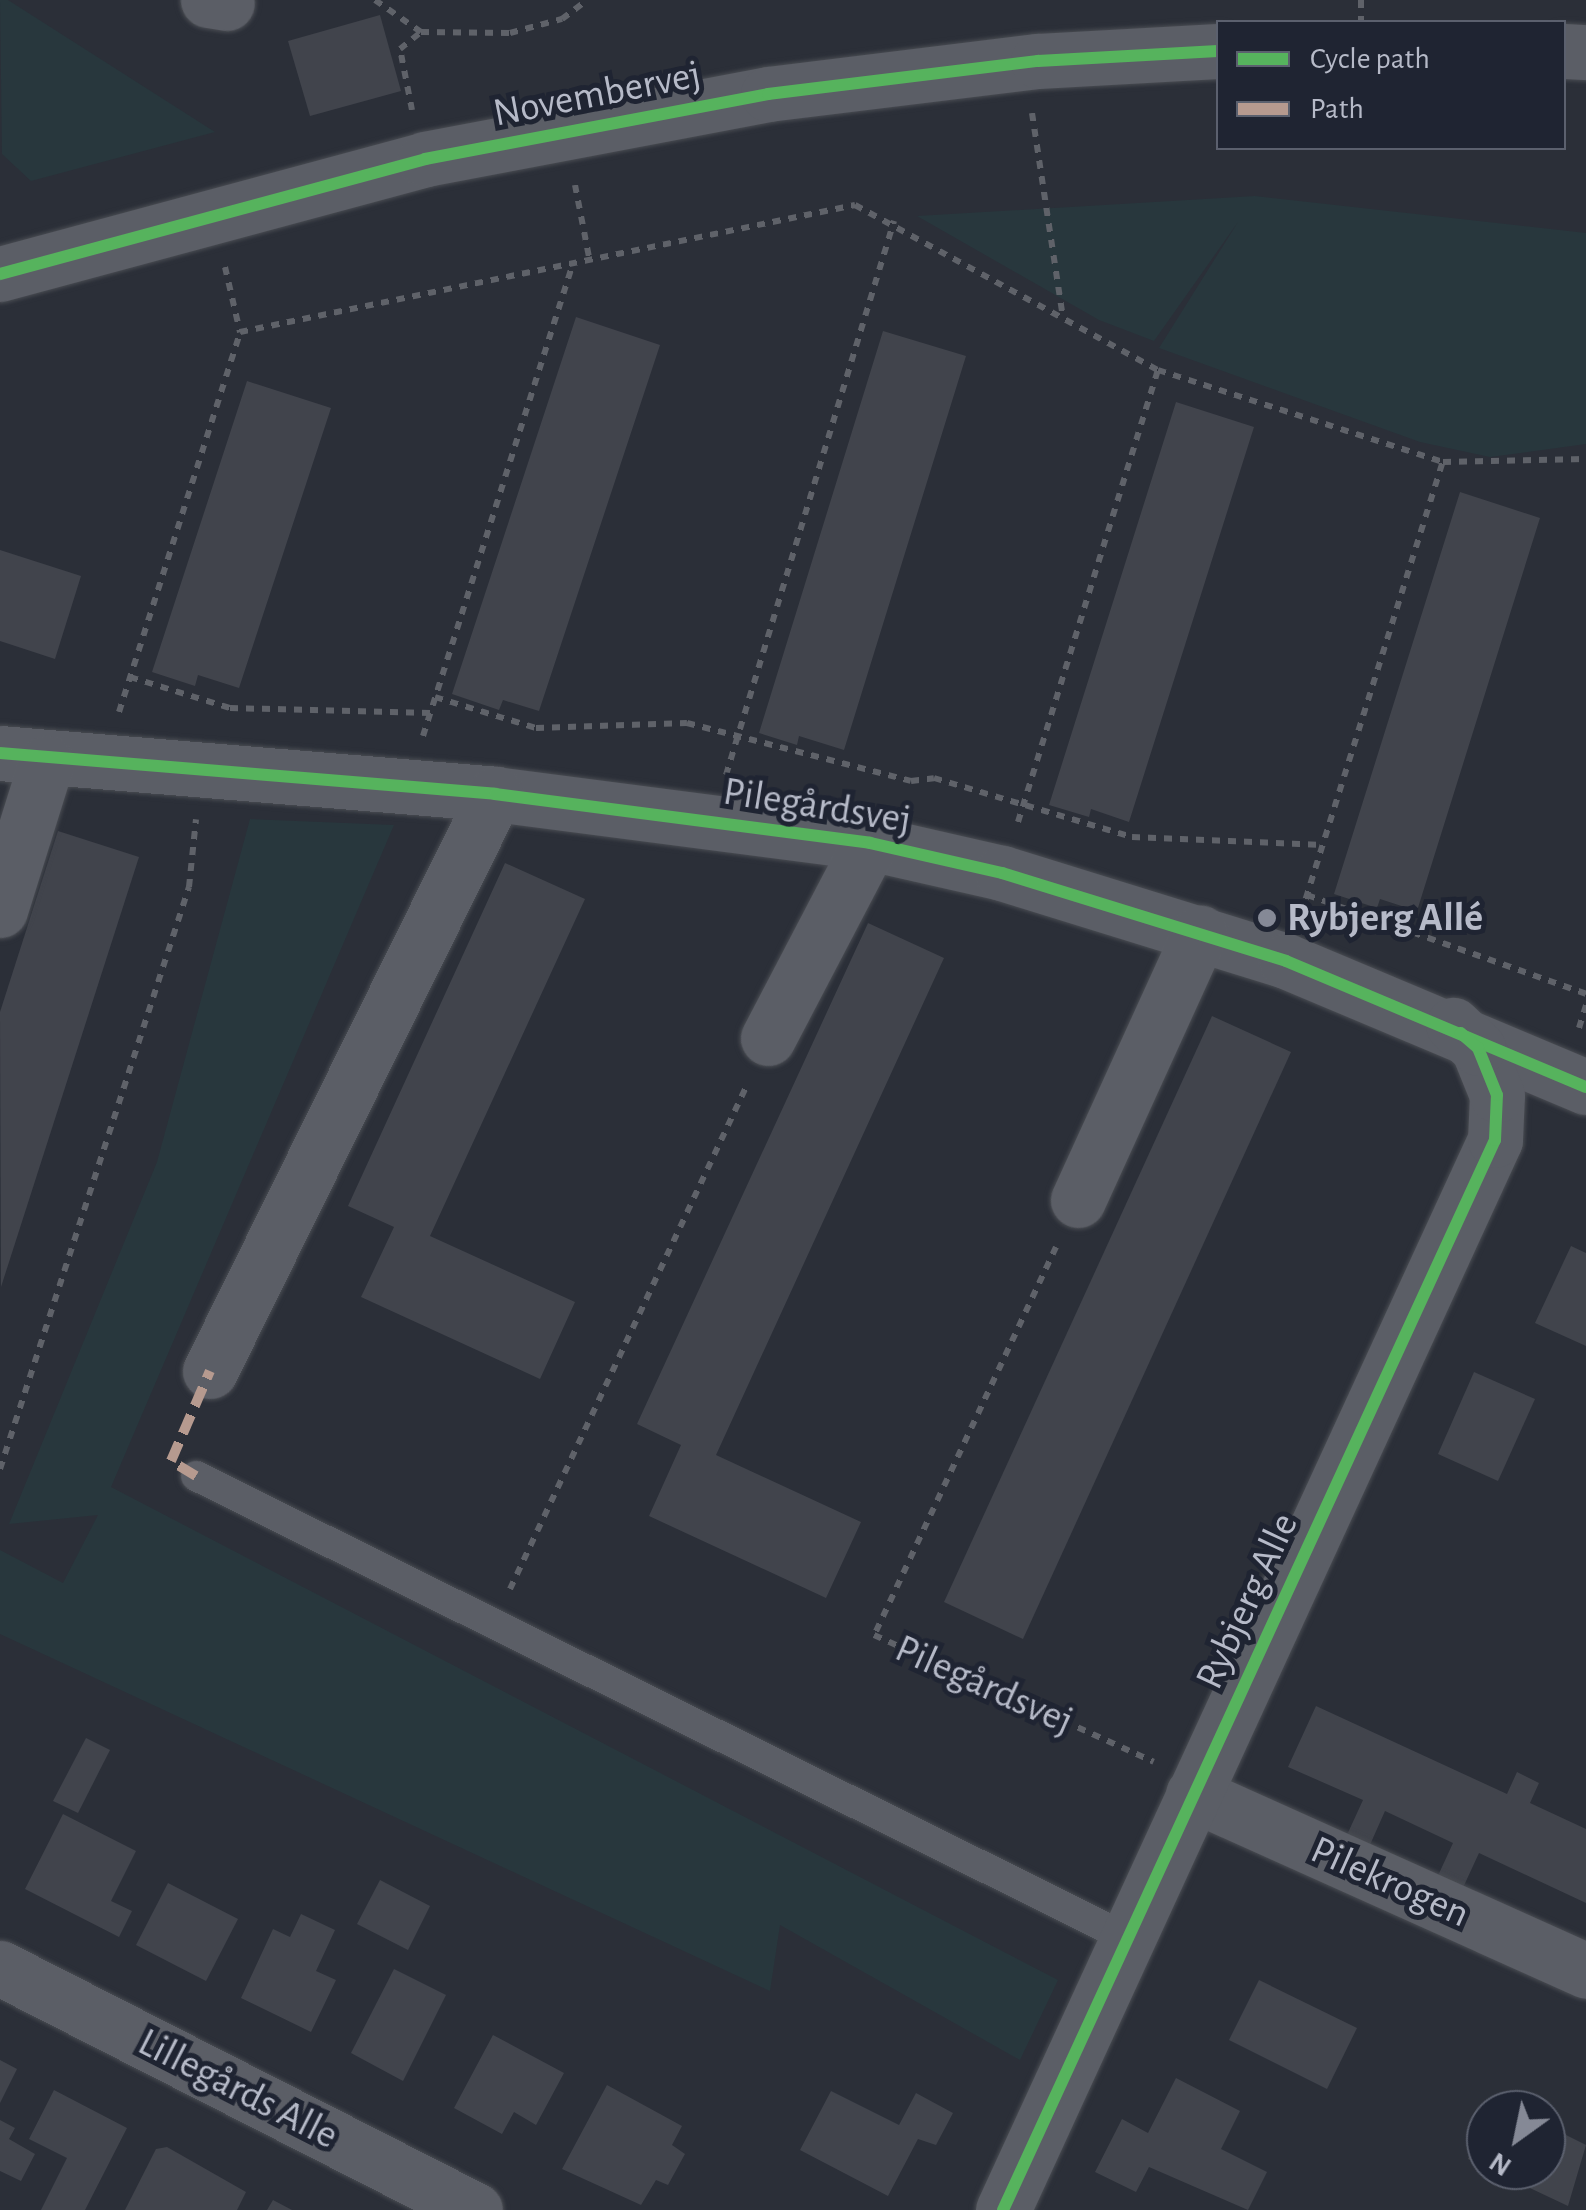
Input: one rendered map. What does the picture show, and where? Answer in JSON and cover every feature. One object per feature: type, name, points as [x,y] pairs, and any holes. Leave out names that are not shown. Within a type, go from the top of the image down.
[{"type":"street","name":"Novembervej","points":[[0,274],[425,159],[768,94],[1024,63],[1216,51]]},
{"type":"street","name":"Pilegårdsvej","points":[[0,910],[23,758],[495,794],[870,843],[1002,873],[1286,961],[1450,1023],[1586,1087]]},
{"type":"street","points":[[210,1371],[495,794]]},
{"type":"street","name":"Pilegårdsvej","points":[[768,1038],[870,843]]},
{"type":"street","points":[[1078,1200],[1200,932]]},
{"type":"street","name":"Rybjerg Alle","points":[[1003,2210],[1495,1140],[1496,1095],[1478,1048],[1450,1023]]},
{"type":"street","name":"Pilekrogen","points":[[1196,1788],[1586,1971]]},
{"type":"street","name":"Lillegårds Alle","points":[[0,1968],[475,2210]]},
{"type":"lane","points":[[196,1476],[1127,1938]]},
{"type":"path","points":[[375,0],[421,32],[510,33],[562,19],[587,0]]},
{"type":"path","points":[[421,32],[400,49],[425,159]]},
{"type":"path","points":[[1024,63],[1063,320]]},
{"type":"path","points":[[564,133],[590,262]]},
{"type":"path","points":[[240,332],[855,205],[894,221],[1063,320],[1158,370],[1442,462],[1586,459]]},
{"type":"path","points":[[102,767],[240,332],[214,216]]},
{"type":"path","points":[[712,822],[894,221]]},
{"type":"path","points":[[407,786],[572,266]]},
{"type":"path","points":[[1002,873],[1158,370]]},
{"type":"path","points":[[1286,961],[1442,462]]},
{"type":"path","points":[[130,677],[230,708],[430,712]]},
{"type":"path","points":[[435,697],[536,728],[687,722],[1024,802],[1132,837],[1322,845]]},
{"type":"path","points":[[0,1469],[188,886],[199,773]]},
{"type":"path","points":[[1307,895],[1586,994]]},
{"type":"path","points":[[493,1626],[768,1038]]},
{"type":"shaded area","points":[[0,0],[8,0],[215,132],[31,181],[2,154]]},
{"type":"shaded area","points":[[1255,196],[1586,233],[1586,444],[1490,457],[1420,442],[1159,348],[1238,222],[1154,341],[1099,320],[917,216]]},
{"type":"shaded area","points":[[250,819],[394,825],[111,1487],[1058,1980],[1020,2060],[780,1925],[770,1991],[0,1634],[0,1550],[63,1583],[98,1515],[9,1524],[157,1162]]},
{"type":"building","points":[[380,15],[401,91],[310,116],[288,41]]},
{"type":"building","points":[[576,317],[660,345],[539,711],[503,700],[499,710],[452,694]]},
{"type":"building","points":[[883,331],[966,356],[844,750],[799,736],[797,745],[759,733]]},
{"type":"building","points":[[247,381],[331,408],[239,688],[198,675],[195,686],[152,672]]},
{"type":"building","points":[[1176,402],[1254,427],[1129,822],[1091,809],[1089,817],[1049,805]]},
{"type":"building","points":[[1460,492],[1540,518],[1417,911],[1380,899],[1377,908],[1334,894]]},
{"type":"building","points":[[0,550],[81,576],[55,659],[0,641]]},
{"type":"building","points":[[58,831],[139,857],[1,1287],[0,1012]]},
{"type":"building","points":[[505,863],[585,899],[430,1236],[575,1302],[540,1379],[361,1297],[394,1227],[348,1206]]},
{"type":"building","points":[[868,923],[944,958],[716,1455],[861,1522],[826,1598],[649,1516],[681,1445],[637,1424]]},
{"type":"building","points":[[1212,1016],[1291,1052],[1023,1639],[944,1602]]},
{"type":"building","points":[[1571,1246],[1586,1253],[1586,1346],[1535,1323]]},
{"type":"building","points":[[1474,1372],[1535,1399],[1498,1481],[1438,1454]]},
{"type":"building","points":[[1316,1706],[1507,1794],[1517,1772],[1539,1783],[1530,1803],[1586,1829],[1586,1903],[1479,1853],[1461,1892],[1436,1880],[1453,1843],[1385,1811],[1369,1847],[1346,1837],[1363,1800],[1288,1767]]},
{"type":"building","points":[[86,1738],[110,1750],[78,1813],[53,1801]]},
{"type":"building","points":[[63,1814],[136,1851],[111,1901],[132,1911],[119,1937],[25,1889]]},
{"type":"building","points":[[380,1880],[430,1906],[408,1950],[357,1924]]},
{"type":"building","points":[[168,1883],[238,1919],[206,1981],[136,1945]]},
{"type":"building","points":[[301,1914],[335,1930],[316,1971],[336,1980],[311,2032],[241,1998],[273,1929],[290,1937]]},
{"type":"building","points":[[394,1969],[446,1995],[403,2081],[351,2053]]},
{"type":"building","points":[[1259,1980],[1357,2028],[1327,2089],[1229,2040]]},
{"type":"building","points":[[493,2035],[564,2073],[536,2125],[514,2112],[502,2134],[454,2108]]},
{"type":"building","points":[[0,2060],[17,2069],[0,2103]]},
{"type":"building","points":[[1176,2078],[1240,2111],[1221,2149],[1267,2172],[1248,2210],[1149,2167],[1136,2192],[1095,2172],[1122,2119],[1148,2133]]},
{"type":"building","points":[[607,2085],[682,2126],[672,2145],[685,2154],[668,2185],[656,2180],[641,2205],[562,2169]]},
{"type":"building","points":[[54,2090],[127,2128],[85,2210],[41,2210],[67,2158],[29,2139]]},
{"type":"building","points":[[831,2091],[899,2125],[916,2093],[953,2113],[936,2145],[918,2139],[888,2196],[800,2150]]},
{"type":"building","points":[[0,2120],[15,2128],[9,2139],[35,2154],[21,2181],[0,2171]]},
{"type":"building","points":[[1566,2135],[1586,2145],[1568,2206],[1534,2190],[1566,2190]]},
{"type":"building","points":[[167,2147],[246,2192],[237,2210],[125,2210],[156,2149]]},
{"type":"building","points":[[273,2200],[292,2210],[267,2210]]},
{"type":"marked path","points":[[196,1476],[171,1461],[210,1371]]},
{"type":"cycle path","points":[[0,274],[425,159],[768,94],[1038,61],[1216,51]]},
{"type":"cycle path","points":[[0,753],[495,794],[870,843],[1002,873],[1286,961],[1586,1087]]},
{"type":"cycle path","points":[[1003,2210],[1495,1140],[1497,1095],[1478,1048],[1461,1033]]},
{"type":"place","name":"Rybjerg Allé","points":[[1267,918]]}]
